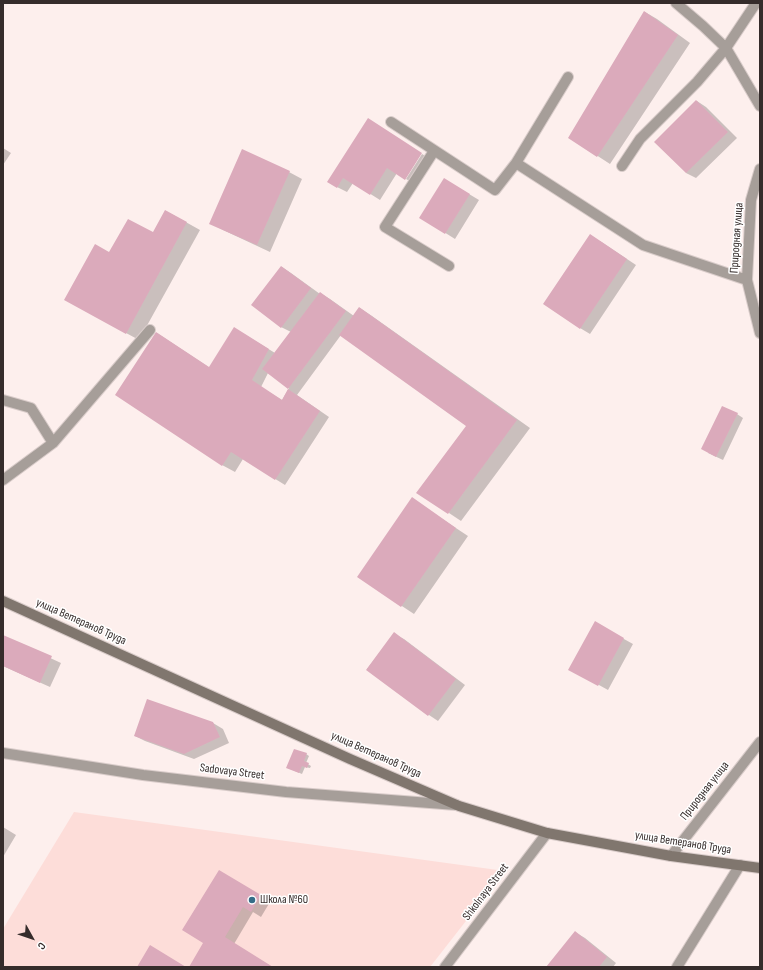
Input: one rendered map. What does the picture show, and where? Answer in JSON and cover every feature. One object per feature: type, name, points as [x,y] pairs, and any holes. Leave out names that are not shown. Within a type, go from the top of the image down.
[{"type":"street","points":[[676,3],[704,26],[726,48],[760,106]]},
{"type":"street","points":[[622,166],[640,138],[696,82],[726,48],[756,3]]},
{"type":"street","points":[[391,122],[495,190],[516,163],[568,77]]},
{"type":"street","points":[[434,151],[385,227],[450,266]]},
{"type":"street","points":[[516,163],[644,245],[747,280]]},
{"type":"street","name":"Природная улица","points":[[760,169],[751,200],[747,280],[760,332]]},
{"type":"street","points":[[3,480],[53,444],[150,330]]},
{"type":"street","points":[[3,400],[31,408],[53,444]]},
{"type":"street","name":"улица Ветеранов Труда","points":[[3,601],[350,759],[459,806],[547,833],[671,856],[760,868]]},
{"type":"street","name":"Природная улица","points":[[671,856],[760,742]]},
{"type":"street","name":"Sadovaya Street","points":[[3,753],[143,775],[271,790],[459,806]]},
{"type":"street","name":"Shkolnaya Street","points":[[445,967],[547,833]]},
{"type":"street","points":[[677,967],[740,865]]},
{"type":"shaded area","name":"Школа №60","points":[[74,812],[505,871],[430,967],[3,967],[3,929]]},
{"type":"building","points":[[644,11],[678,35],[597,157],[568,138]]},
{"type":"building","points":[[696,100],[728,132],[686,173],[654,142]]},
{"type":"building","points":[[368,118],[422,153],[405,180],[387,168],[370,195],[343,178],[337,188],[327,182]]},
{"type":"building","points":[[242,149],[290,171],[257,245],[209,224]]},
{"type":"building","points":[[444,178],[470,194],[445,234],[419,218]]},
{"type":"building","points":[[165,210],[187,222],[126,334],[64,300],[95,244],[109,252],[128,219],[153,232]]},
{"type":"building","points":[[590,234],[627,259],[580,329],[543,304]]},
{"type":"building","points":[[281,266],[311,288],[281,328],[251,305]]},
{"type":"building","points":[[320,292],[346,311],[288,389],[262,369]]},
{"type":"building","points":[[359,307],[517,420],[448,514],[416,493],[466,426],[339,335]]},
{"type":"building","points":[[234,327],[269,349],[252,380],[282,400],[288,389],[320,411],[275,480],[231,452],[222,466],[115,395],[156,332],[209,367]]},
{"type":"building","points":[[722,406],[738,413],[716,457],[701,449]]},
{"type":"building","points":[[412,497],[456,528],[401,607],[357,577]]},
{"type":"building","points":[[595,621],[624,638],[598,686],[568,670]]},
{"type":"building","points":[[394,632],[456,679],[428,716],[366,670]]},
{"type":"building","points":[[3,635],[52,656],[40,683],[3,666]]},
{"type":"building","points":[[147,699],[213,722],[220,737],[184,754],[134,736]]},
{"type":"building","points":[[294,749],[307,753],[304,761],[309,763],[307,768],[302,766],[299,773],[286,768]]},
{"type":"building","points":[[219,870],[261,895],[251,912],[243,907],[225,937],[273,967],[189,967],[203,943],[182,930]]},
{"type":"building","points":[[575,931],[607,957],[599,967],[546,967]]},
{"type":"building","points":[[150,945],[186,967],[137,967]]},
{"type":"place","name":"Школа №60","points":[[252,900]]}]
